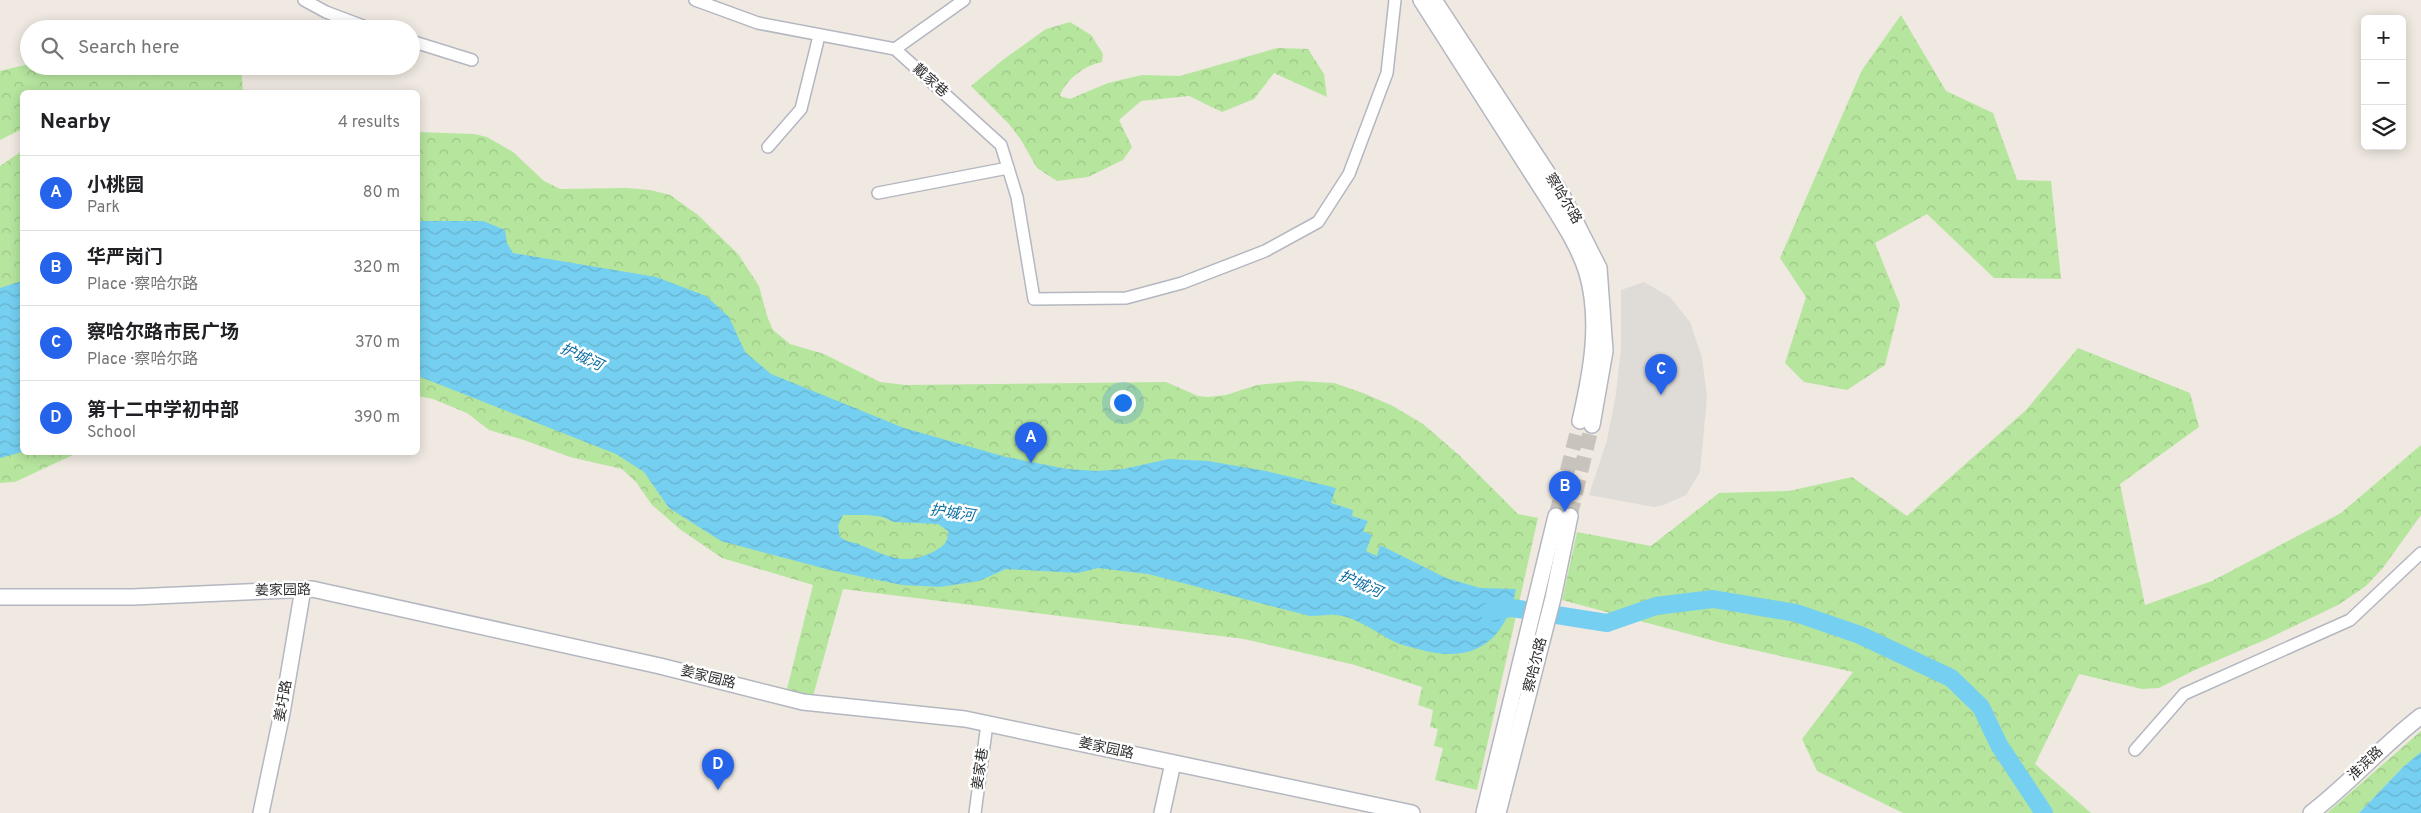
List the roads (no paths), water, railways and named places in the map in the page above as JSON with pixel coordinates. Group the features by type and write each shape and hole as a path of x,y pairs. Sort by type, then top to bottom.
{"street":[{"path":"304,0 326,12 347,20"},
{"path":"695,0 758,23 895,50 964,0"},
{"name":"戴家巷","path":"895,50 1001,145 1016,197 1034,299 1126,298 1182,283 1265,251 1318,222 1349,174 1387,73 1396,0"},
{"name":"察哈尔路","path":"1421,0 1557,213 1587,272 1594,323 1586,423 1605,351 1599,268 1562,195 1434,0"},
{"path":"768,147 801,109 819,36"},
{"path":"420,44 472,60"},
{"path":"878,193 1008,168"},
{"name":"察哈尔路","path":"1484,813 1537,630 1563,516"},
{"path":"2135,750 2184,694 2350,620 2421,552"},
{"name":"姜家园路","path":"0,597 133,597 303,589 321,591 660,666 803,702 987,724 1412,813"},
{"name":"姜圩路","path":"261,813 282,713 303,589"},
{"name":"察哈尔路","path":"1498,813 1537,630"},
{"name":"淮滨路","path":"2311,813 2331,797 2397,735 2421,716"},
{"name":"姜家巷","path":"975,813 987,724"},
{"path":"1162,813 1173,763"}],"water":[{"name":"护城河","path":"420,221 483,221 505,230 507,243 513,253 656,277 706,296 729,317 745,352 771,374 904,428 1006,457 1067,469 1097,471 1123,469 1169,459 1208,461 1266,471 1336,488 1331,503 1353,510 1352,516 1368,521 1363,531 1372,535 1366,551 1377,556 1380,545 1446,578 1480,588 1516,589 1511,608 1504,623 1494,636 1483,645 1470,651 1455,654 1437,653 1402,645 1359,622 1345,617 1334,615 1310,616 1148,574 1098,568 1078,573 1006,569 979,581 940,587 902,585 830,570 721,541 669,508 644,472 616,454 420,377","holes":["843,515 883,517 894,522 938,524 948,531 946,542 933,552 913,559 903,559 886,555 840,537 838,526"]},
{"path":"20,282 20,453 0,458 0,288"},
{"path":"2421,752 2421,813 2359,813 2403,767"}],"waterway":[{"path":"1489,612 1512,608 1607,623 1656,606 1713,599 1796,613 1860,635 1951,678 1981,707 1999,745 2044,813"}],"tunnel":[{"path":"1556,516 1580,421"},
{"path":"1570,516 1592,425"}],"place":[{"name":"察哈尔路市民广场","path":"1661,395"},
{"name":"小桃园","path":"1031,463"},
{"name":"华严岗门","path":"1565,512"},
{"name":"第十二中学初中部","path":"718,790"}]}
